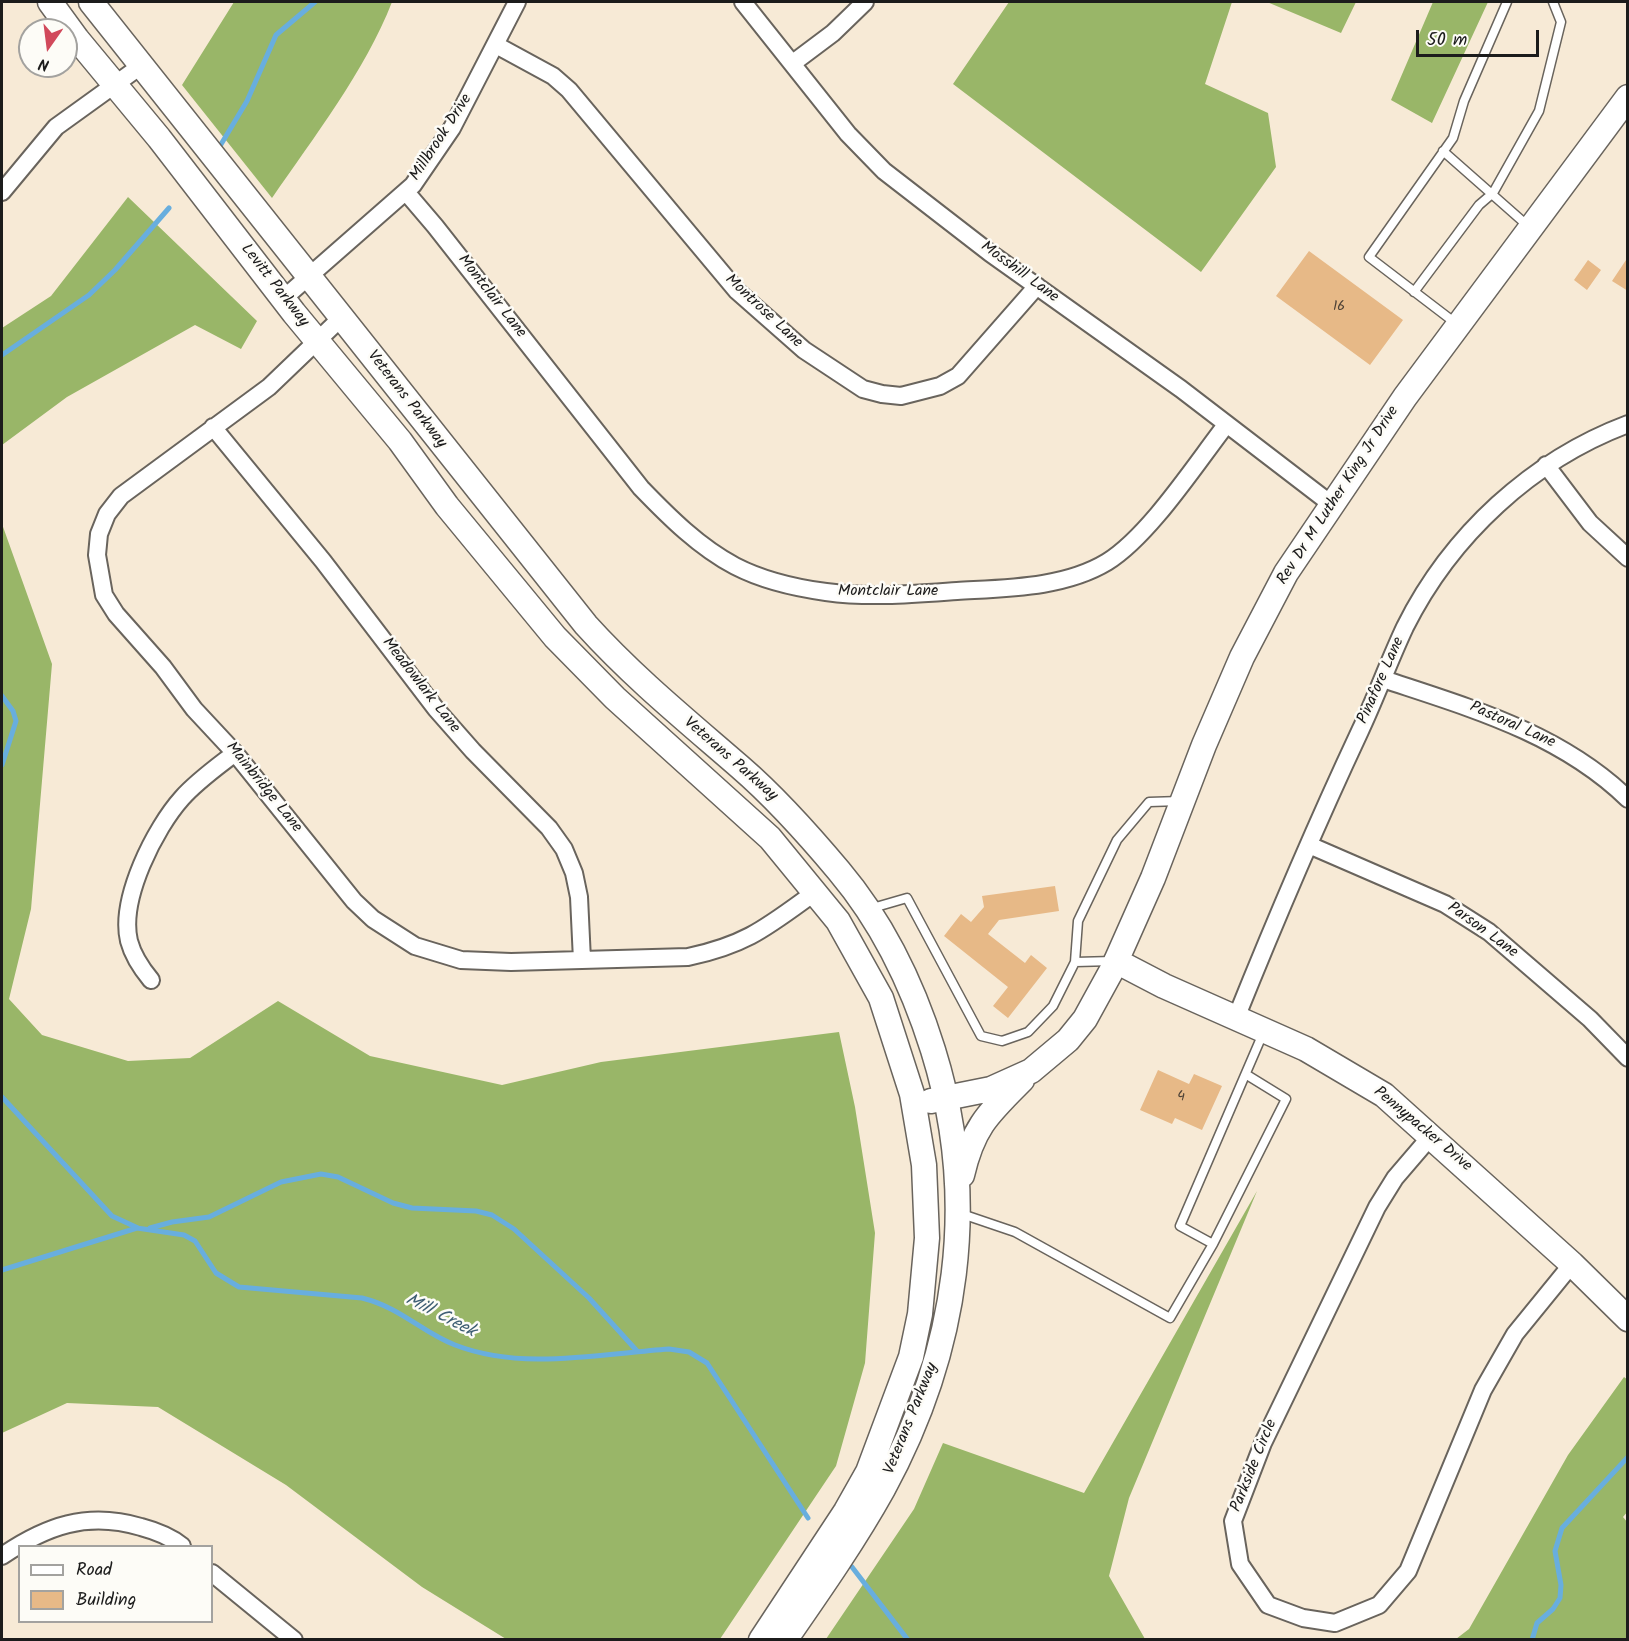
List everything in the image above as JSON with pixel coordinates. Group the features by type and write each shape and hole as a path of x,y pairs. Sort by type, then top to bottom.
{"main road":[{"path":"50,2 116,85"},
{"name":"Veterans Parkway","path":"91,2 586,625 670,708 739,766 783,807 839,870 867,910 910,987 928,1034 946,1096 958,1204 951,1298 935,1365 908,1436 883,1489 785,1640"},
{"name":"Levitt Parkway","path":"116,85 318,342"},
{"name":"Rev Dr M Luther King Jr Drive","path":"915,1107 946,1096 991,1089 1031,1071 1068,1040 1085,1019 1116,961 1167,845 1204,745 1242,657 1286,573 1371,445 1530,227 1625,104"},
{"name":"Veterans Parkway","path":"318,342 400,441 447,506 555,637 615,698 762,830 838,921 881,998 893,1029 915,1107 924,1166 927,1238 920,1314 911,1357 868,1472 846,1511 761,1640"},
{"name":"Pennypacker Drive","path":"1116,961 1265,1030 1359,1079 1384,1095 1572,1264 1628,1319"},
{"path":"958,1204 968,1149 978,1127 1031,1071"}],"street":[{"name":"Millbrook Drive","path":"283,299 406,192 426,168 452,128 517,2"},
{"name":"Mosshill Lane","path":"743,2 848,134 884,171 1036,286 1181,389 1331,504"},
{"path":"793,63 833,33 865,2"},
{"name":"Montrose Lane","path":"496,45 554,76 569,90 737,291 804,350 863,388 882,394 902,396 940,386 958,376 1036,286"},
{"path":"2,192 56,127 142,65"},
{"name":"Montclair Lane","path":"406,192 641,488 677,524 715,553 735,566 778,581 826,592 878,595 981,590 1070,578 1109,561 1152,521 1226,425"},
{"name":"Mainbridge Lane","path":"341,318 269,387 121,496 107,514 99,534 97,555 104,595 116,614 163,667 194,708 235,753 354,901 393,934 415,946 461,960 502,962 688,957 745,941 814,893"},
{"name":"Pinafore Lane","path":"1236,1018 1309,844 1419,602 1449,557 1490,513 1546,465 1574,447 1628,424"},
{"name":"Meadowlark Lane","path":"213,428 322,561 436,709 473,751 549,828 564,849 574,873 579,897 582,960"},
{"path":"1546,465 1590,523 1628,558"},
{"name":"Pastoral Lane","path":"1383,679 1468,706 1537,735 1583,762 1628,799"},
{"path":"151,981 134,956 128,939 127,923 135,885 160,829 182,798 235,753"},
{"name":"Parson Lane","path":"1309,844 1445,903 1489,932 1590,1019 1628,1058"},
{"name":"Parkside Circle","path":"1431,1136 1395,1178 1377,1207 1263,1443 1233,1521 1240,1564 1268,1605 1303,1618 1335,1623 1379,1605 1408,1570 1493,1371 1515,1334 1572,1264"},
{"path":"2,1556 24,1540 60,1525 99,1520 119,1521 157,1532 180,1545"},
{"path":"213,1574 294,1640"}],"lane":[{"path":"1458,325 1369,257 1453,138 1464,101 1508,2"},
{"path":"1414,292 1479,205 1493,193 1539,111 1561,22 1553,2"},
{"path":"1443,151 1530,227"},
{"path":"867,910 907,898 981,1036 1002,1041 1028,1032 1053,1006 1075,962 1078,921 1117,840 1149,802 1183,801"},
{"path":"1075,962 1116,961"},
{"path":"1213,1244 1180,1226 1265,1030"},
{"path":"958,1204 1016,1232 1170,1318 1213,1244 1286,1099 1247,1076"}],"green space":[{"path":"234,2 392,2 381,28 353,78 272,198 182,85"},
{"path":"1009,2 1232,2 1205,84 1268,113 1276,167 1201,272 953,84"},
{"path":"1267,2 1356,2 1341,33"},
{"path":"1433,2 1488,2 1432,123 1391,100"},
{"path":"128,197 257,321 241,349 195,325 67,397 2,445 2,328 51,296"},
{"path":"2,524 52,664 31,909 9,999 42,1035 128,1061 190,1058 278,1001 370,1056 502,1085 601,1062 839,1032 855,1107 875,1233 865,1363 836,1466 720,1639 506,1639 422,1587 286,1485 158,1407 67,1403 2,1433"},
{"path":"1257,1191 1129,1498 1109,1576 1145,1639 826,1639 914,1509 943,1443 1084,1493"},
{"path":"1624,1377 1628,1380 1628,1511 1623,1517 1628,1523 1627,1639 1456,1639 1469,1629 1568,1455"}],"building":[{"path":"1309,251 1403,320 1370,365 1276,296"},
{"path":"1628,257 1628,291 1612,281"},
{"path":"1588,260 1601,270 1587,290 1574,280"},
{"path":"1055,886 1059,911 999,920 988,934 1025,963 1031,955 1047,968 1008,1018 993,1006 1008,987 944,936 961,914 971,922 984,907 982,896"},
{"path":"1158,1070 1189,1084 1194,1074 1222,1086 1202,1130 1175,1118 1172,1124 1140,1110"}],"waterway":[{"path":"220,146 247,101 276,35 315,2"},
{"path":"2,355 89,295 115,270 169,208"},
{"path":"2,696 13,711 16,721 2,765"},
{"path":"2,1097 112,1216 138,1228"},
{"path":"150,1228 172,1222 209,1217 281,1182 321,1174 338,1177 393,1203 412,1208 476,1211 492,1215 514,1229 589,1298 637,1351"},
{"name":"Mill Creek","path":"2,1270 137,1228 184,1235 195,1241 216,1273 239,1287 362,1298 389,1308 443,1340 481,1353 507,1357 561,1359 669,1349 689,1352 707,1363 808,1518"},
{"path":"1532,1640 1537,1623 1553,1609 1560,1598 1561,1585 1555,1551 1562,1528 1628,1457"},
{"name":"Mill Creek","path":"852,1567 908,1640"}]}
